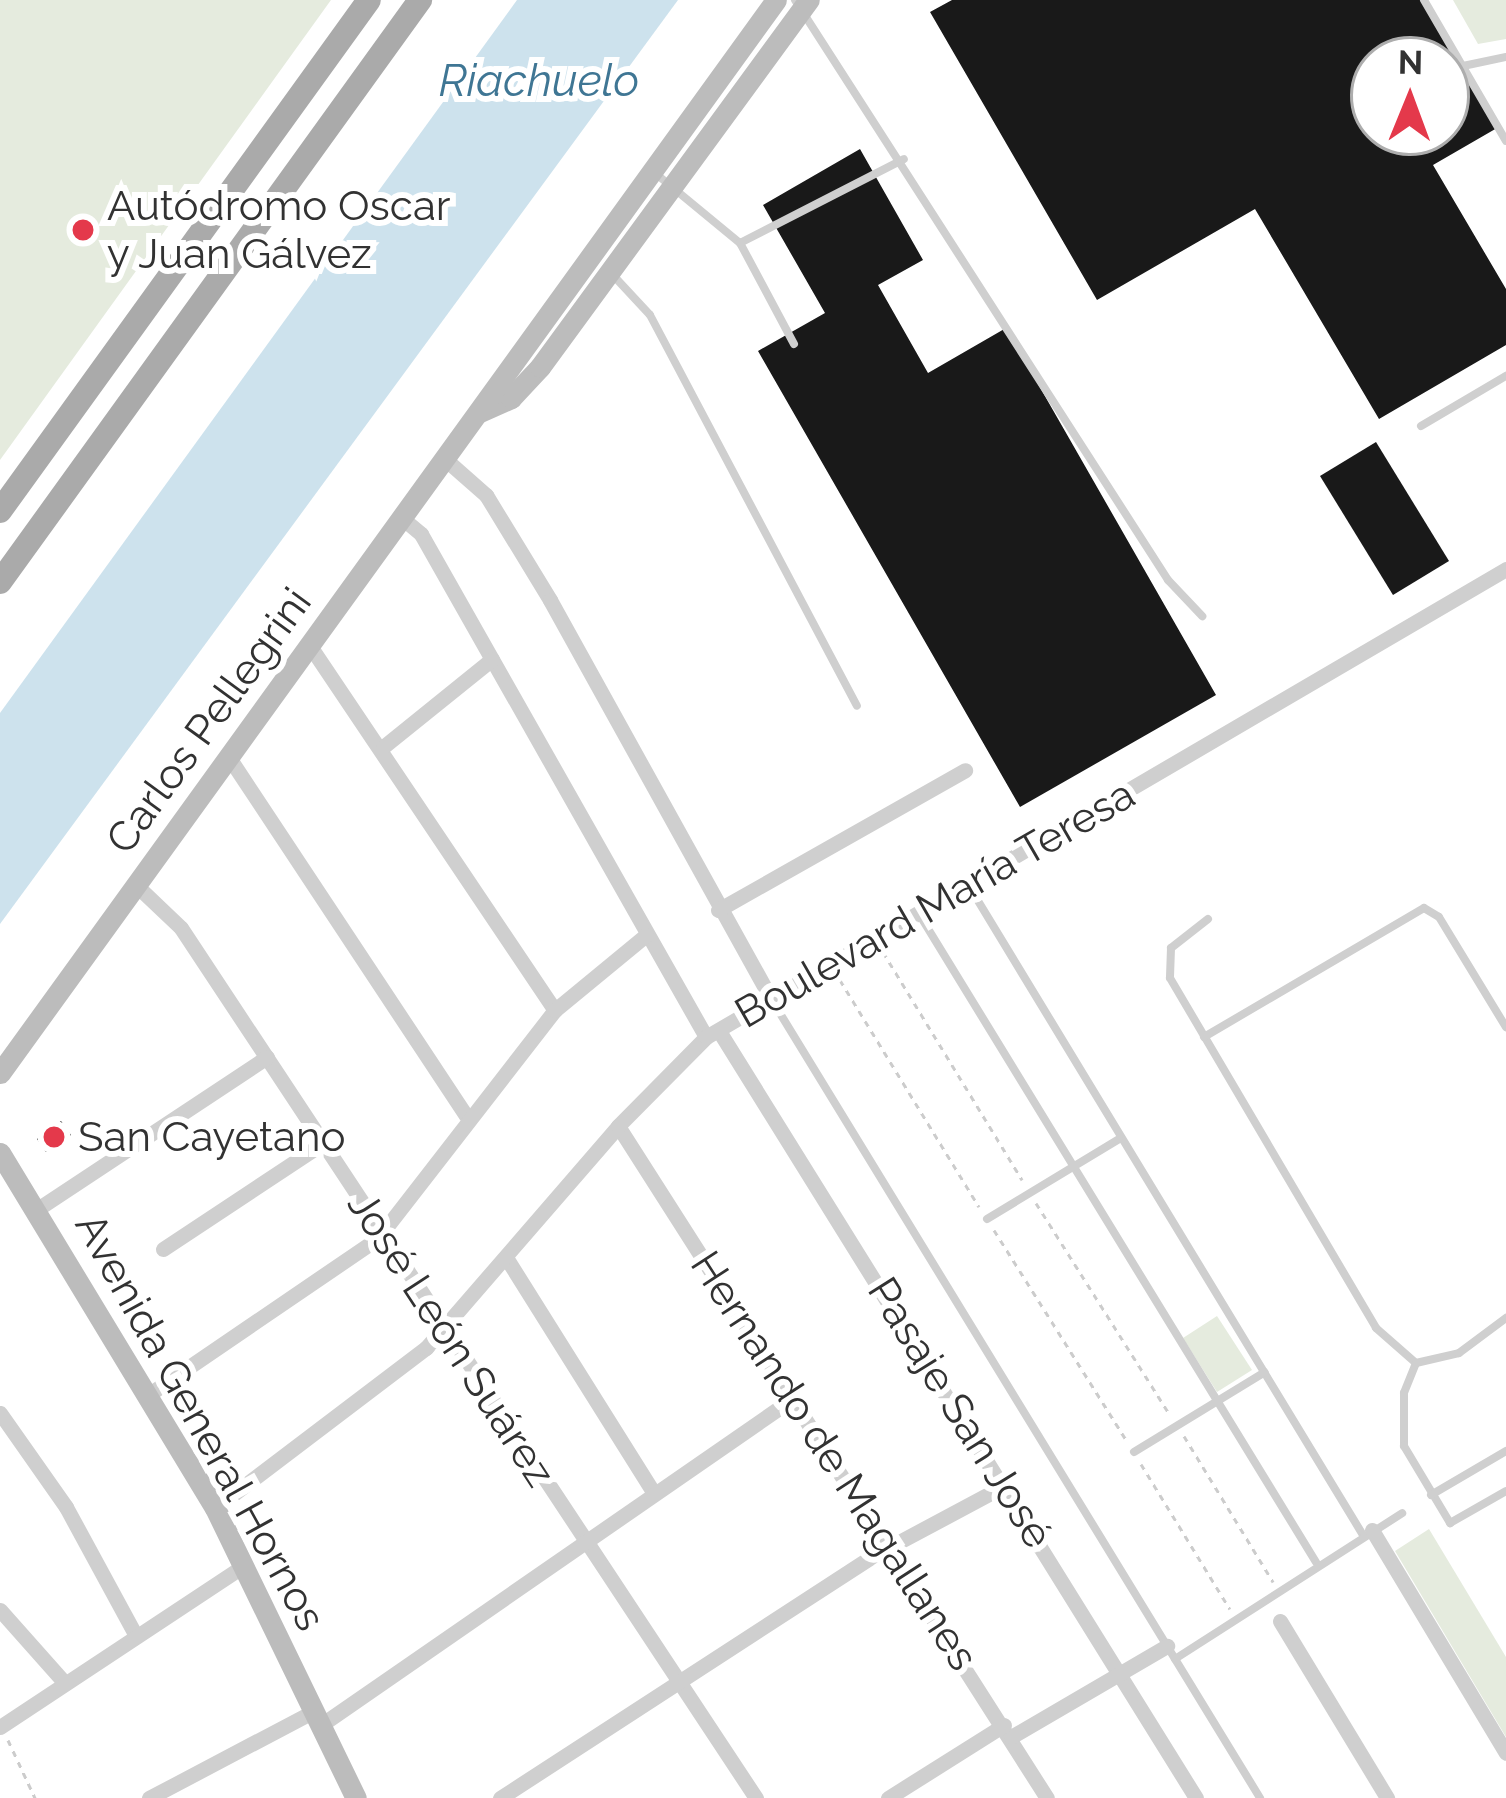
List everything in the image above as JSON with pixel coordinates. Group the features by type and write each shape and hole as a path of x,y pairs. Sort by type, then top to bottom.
{"main road":[{"path":"0,511 369,0"},
{"path":"0,582 420,0"},
{"name":"Carlos Pellegrini","path":"0,1073 776,0"},
{"name":"Carlos Pellegrini","path":"479,412 521,388 674,186 803,2"},
{"name":"Avenida General Hornos","path":"0,1153 215,1508 356,1798"}],"street":[{"path":"445,459 486,495 539,582 769,995"},
{"name":"Pasaje San José","path":"402,518 421,534 646,935 1004,1486 1196,1798"},
{"name":"Boulevard María Teresa","path":"215,1508 426,1348 618,1126 712,1034 827,960 968,885 1506,569"},
{"path":"310,646 383,747 555,1010"},
{"path":"383,747 491,659"},
{"path":"230,759 466,1115"},
{"path":"718,910 965,770"},
{"name":"José León Suárez","path":"138,887 176,921 383,1232 580,1541 757,1798"},
{"path":"148,1395 383,1232 466,1115 555,1010 646,935"},
{"path":"36,1210 267,1057"},
{"name":"Hernando de Magallanes","path":"618,1126 796,1397 1047,1798"},
{"path":"163,1249 323,1143"},
{"path":"507,1259 652,1490"},
{"path":"149,1798 317,1718 796,1397"},
{"path":"0,1413 66,1507 134,1632"},
{"path":"500,1798 887,1548 1004,1486"},
{"path":"1368,1532 1506,1754"},
{"path":"1,1726 134,1632 245,1565"},
{"path":"0,1610 64,1681"},
{"path":"1280,1622 1387,1798"},
{"path":"888,1798 1007,1731 1171,1652"}],"lane":[{"path":"1424,0 1445,36"},
{"path":"803,2 1168,580 1202,616"},
{"path":"1470,64 1506,57"},
{"path":"1470,80 1506,141"},
{"path":"740,244 904,159"},
{"path":"654,172 740,244 794,344"},
{"path":"610,272 650,315 857,706"},
{"path":"1421,426 1506,376"},
{"path":"968,885 1120,1139 1368,1532"},
{"path":"1204,1036 1424,908 1439,917 1506,1027"},
{"path":"917,911 1316,1562"},
{"path":"1208,919 1178,938 1167,959 1204,1036 1376,1328 1416,1363"},
{"path":"769,995 1260,1798"},
{"path":"987,1220 1120,1139"},
{"path":"1416,1363 1459,1354 1506,1318"},
{"path":"1416,1363 1401,1431 1431,1495 1450,1523 1506,1491"},
{"path":"1133,1452 1265,1372"},
{"path":"1431,1495 1506,1450"},
{"path":"1171,1652 1402,1513"}],"path":[{"path":"874,934 1276,1588"},
{"path":"827,960 1234,1616"},
{"path":"1,1726 35,1798"}],"shaded area":[{"name":"Autódromo Oscar y Juan Gálvez","path":"0,0 331,0 0,460"},
{"path":"1453,0 1506,0 1506,39 1478,44"},
{"path":"1217,1316 1252,1370 1217,1392 1183,1338"},
{"path":"1429,1529 1506,1657 1506,1737 1395,1551"}],"water":[{"name":"Riachuelo","path":"517,0 678,0 0,924 0,713"}],"building":[{"path":"952,0 1422,0 1443,36 1350,36 1350,156 1449,156 1433,165 1506,289 1506,345 1379,419 1255,209 1097,300 930,12"},
{"path":"1470,82 1497,128 1470,144"},
{"path":"860,149 923,260 878,285 928,373 1006,328 1216,695 1020,807 758,351 825,313 763,205"},
{"path":"1376,442 1449,561 1393,595 1320,476"},
{"name":"San Cayetano","path":"61,1121 71,1135 46,1152 37,1139"}],"place":[{"name":"Autódromo Oscar y Juan Gálvez","path":"83,230"},
{"name":"San Cayetano","path":"54,1137"}]}
